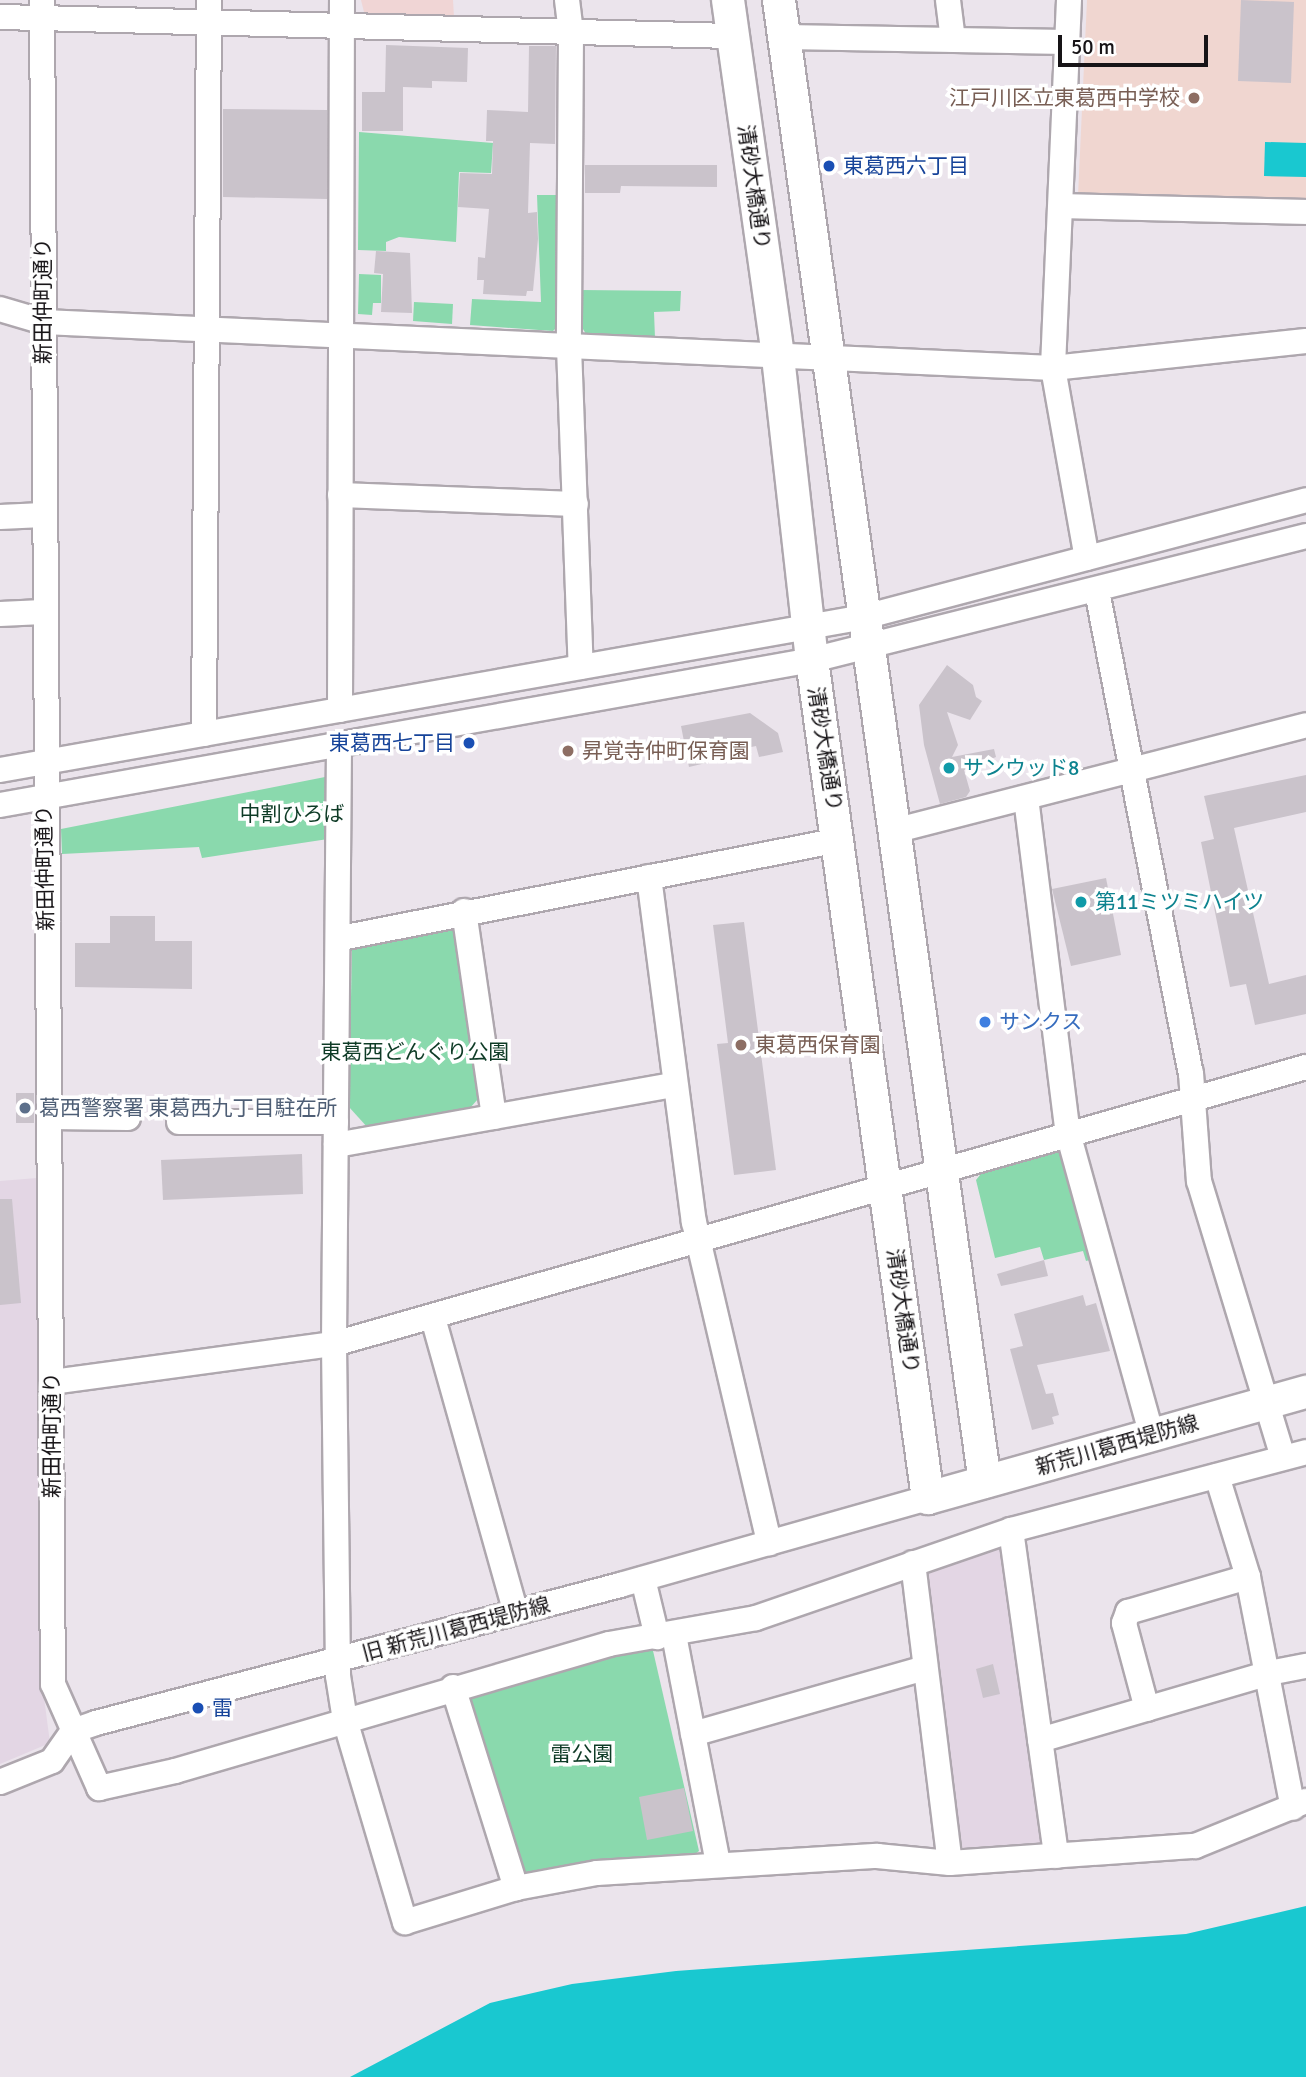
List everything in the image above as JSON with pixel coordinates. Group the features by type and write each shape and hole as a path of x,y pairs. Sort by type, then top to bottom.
{"main road":[{"name":"清砂大橋通り","path":"728,0 778,356 811,660 839,840 928,1498"},
{"path":"779,0 939,1172 985,1482"},
{"name":"新荒川葛西堤防線","path":"928,1498 1306,1392"}],"street":[{"path":"340,710 342,0"},
{"path":"567,0 571,34 569,347 581,667"},
{"path":"948,0 954,40"},
{"path":"1069,0 1053,368 1087,558"},
{"path":"0,17 42,11 209,12 342,28 732,36"},
{"name":"新田仲町通り","path":"42,11 43,762 50,1117 53,1684 99,1788 175,1771 345,1720"},
{"path":"204,734 209,12"},
{"path":"784,37 1068,42"},
{"path":"1060,205 1306,212"},
{"path":"0,309 44,322 1053,368 1306,341"},
{"path":"340,495 576,503"},
{"path":"0,769 863,617 1306,500"},
{"path":"0,517 43,515"},
{"path":"0,805 868,649 1306,536"},
{"path":"345,1720 609,1644 756,1618 1011,1531 1294,1455 1267,1403 1199,1181 1191,1073 1134,769 1097,591"},
{"path":"0,614 43,612"},
{"path":"894,831 1306,725"},
{"path":"339,746 341,937 334,1344 338,1661 345,1720 405,1922 516,1888 597,1873 718,1863 877,1856 950,1863 1195,1846 1299,1805 1248,1577 1217,1476"},
{"path":"1026,798 1068,1133 1152,1436"},
{"path":"341,937 839,840"},
{"path":"649,877 673,1085 697,1240 769,1543"},
{"path":"464,911 494,1117"},
{"path":"52,1381 334,1344 433,1318 1068,1133 1306,1067"},
{"path":"179,1122 336,1133 494,1117 673,1085"},
{"path":"50,1117 128,1118"},
{"path":"433,1318 516,1613"},
{"name":"旧 新荒川葛西堤防線","path":"73,1731 643,1579 928,1498"},
{"path":"1011,1531 1056,1856"},
{"path":"914,1563 950,1863"},
{"path":"1147,1709 1124,1623 1128,1612 1248,1577"},
{"path":"643,1579 665,1636 693,1734 718,1863"},
{"path":"1040,1740 1269,1672 1306,1666"},
{"path":"693,1734 925,1668"},
{"path":"453,1687 516,1888"},
{"path":"0,1782 52,1760 73,1731"}],"shaded area":[{"path":"361,0 453,0 454,17 365,16"},
{"name":"江戸川区立東葛西中学校","path":"1087,0 1306,0 1306,203 1078,196"},
{"path":"37,1178 42,1682 50,1743 0,1764 0,1181"},
{"path":"997,1541 1006,1549 1044,1843 1040,1851 961,1850 924,1576 933,1564"}],"green space":[{"path":"359,132 493,143 491,173 459,172 456,242 399,237 386,242 386,251 358,250"},
{"path":"537,195 559,195 557,327 553,331 470,325 472,299 541,302"},
{"path":"359,274 381,275 381,303 373,303 372,315 358,314"},
{"path":"580,290 681,291 680,311 654,312 655,338 586,334 580,324"},
{"path":"414,302 453,304 452,324 413,321"},
{"name":"中割ひろば","path":"325,777 328,839 202,858 199,847 62,854 61,829"},
{"name":"東葛西どんぐり公園","path":"457,923 486,1090 470,1108 368,1128 349,1107 352,943"},
{"path":"1060,1148 1097,1258 1086,1261 1083,1251 1044,1260 1040,1247 995,1258 976,1180 984,1170"},
{"name":"雷公園","path":"651,1642 699,1851 690,1858 530,1876 522,1871 468,1695"}],"water":[{"path":"1265,142 1306,143 1306,177 1264,176"},
{"path":"1306,1906 1306,2077 350,2077 490,2003 572,1984 676,1971 1186,1934"}],"building":[{"path":"1241,0 1294,2 1291,83 1238,81"},
{"path":"386,45 468,48 467,82 432,81 432,88 403,87 403,131 362,131 362,92 385,92"},
{"path":"529,46 556,46 555,144 530,143 528,213 537,212 538,239 533,291 527,291 526,296 483,294 484,280 477,280 478,257 485,258 489,209 458,207 460,173 492,174 493,141 486,141 487,110 528,112"},
{"path":"223,109 327,110 327,199 223,197"},
{"path":"585,165 717,165 717,187 621,186 620,193 585,193"},
{"path":"376,251 410,253 412,313 381,312 383,274 374,273"},
{"path":"947,665 973,685 976,697 982,701 970,720 947,712 958,745 952,757 994,749 996,757 964,770 970,791 966,797 940,804 924,745 919,705"},
{"path":"750,713 778,733 783,752 759,757 756,746 705,757 706,763 689,767 681,726"},
{"path":"1306,775 1306,812 1234,828 1269,984 1306,975 1306,1014 1255,1025 1246,984 1230,987 1201,842 1214,839 1204,796"},
{"path":"1106,878 1121,955 1071,966 1052,889"},
{"path":"110,916 155,916 155,941 192,941 192,989 75,987 75,943 110,943"},
{"path":"744,922 776,1170 734,1175 717,1044 728,1043 713,925"},
{"name":"葛西警察署 東葛西九丁目駐在所","path":"16,1093 34,1093 34,1123 16,1123"},
{"path":"302,1154 303,1194 163,1200 161,1160"},
{"path":"0,1199 12,1199 21,1303 0,1305"},
{"path":"1044,1260 1048,1276 1001,1286 997,1274"},
{"path":"1083,1295 1086,1306 1096,1303 1110,1351 1037,1365 1046,1394 1053,1393 1059,1415 1052,1417 1054,1424 1032,1430 1010,1349 1023,1346 1014,1314"},
{"path":"993,1664 1000,1694 983,1698 976,1669"},
{"path":"684,1788 693,1831 647,1840 639,1797"}],"place":[{"name":"江戸川区立東葛西中学校","path":"1194,98"},
{"name":"東葛西六丁目","path":"829,166"},
{"name":"東葛西七丁目","path":"469,743"},
{"name":"昇覚寺仲町保育園","path":"568,751"},
{"name":"サンウッド8","path":"949,768"},
{"name":"第11ミツミハイツ","path":"1081,902"},
{"name":"サンクス","path":"985,1022"},
{"name":"東葛西保育園","path":"741,1045"},
{"name":"葛西警察署 東葛西九丁目駐在所","path":"25,1108"},
{"name":"雷","path":"198,1708"}]}
